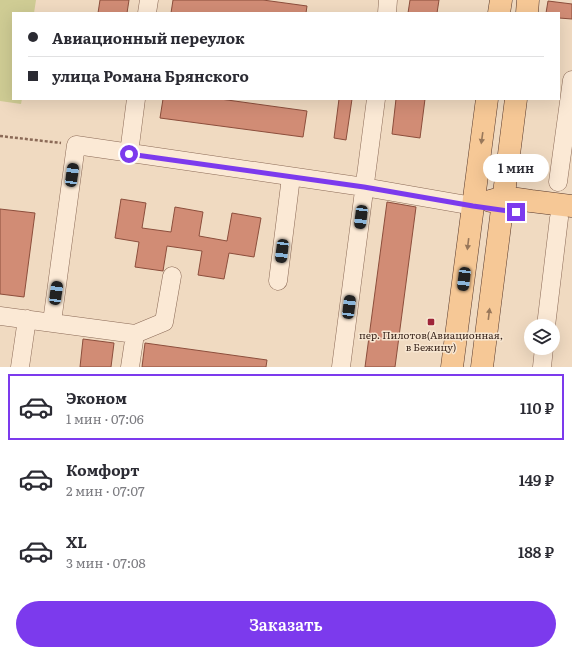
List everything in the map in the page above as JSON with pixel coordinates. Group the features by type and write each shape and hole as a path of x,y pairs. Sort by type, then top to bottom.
{"main road":[{"path":"499,12 501,0"},
{"path":"527,12 528,0"},
{"path":"452,367 488,100"},
{"path":"482,367 516,100"},
{"path":"473,206 503,203 568,215"}],"street":[{"path":"147,12 149,0"},
{"path":"386,12 388,0"},
{"path":"558,182 568,91"},
{"path":"129,154 136,100"},
{"path":"341,367 376,100"},
{"path":"52,322 76,145 129,154 364,187 473,206"},
{"path":"278,281 291,176"},
{"path":"547,319 568,215"},
{"path":"0,316 135,334 164,322 172,276"},
{"path":"20,367 27,319"},
{"path":"130,367 135,334"},
{"path":"542,367 543,355"}],"path":[{"path":"0,136 76,145"}],"shaded area":[{"path":"0,0 36,0 34,12 12,12 12,100 22,100 21,104 0,101"}],"building":[{"path":"100,0 129,0 127,12 98,12"},
{"path":"173,0 263,0 307,6 306,12 171,12"},
{"path":"410,0 439,0 437,12 408,12"},
{"path":"548,1 572,4 572,19 560,18 560,12 546,12"},
{"path":"163,100 227,100 307,111 303,137 160,118"},
{"path":"339,100 352,100 346,140 334,138"},
{"path":"396,100 425,100 420,138 392,134"},
{"path":"121,199 146,203 142,228 171,232 175,207 203,212 199,236 227,241 232,213 261,218 254,257 229,253 224,279 198,275 202,251 167,246 163,271 135,267 139,242 115,238"},
{"path":"387,202 416,207 395,367 365,367"},
{"path":"0,209 35,213 24,297 0,294"},
{"path":"83,339 114,343 111,367 80,367"},
{"path":"145,343 267,360 266,367 142,367"}],"place":[{"name":"пер. Пилотов(Авиационная, в Бежицу)","path":"431,322"}],"route":[{"path":"129,154 364,187 516,212"}]}
